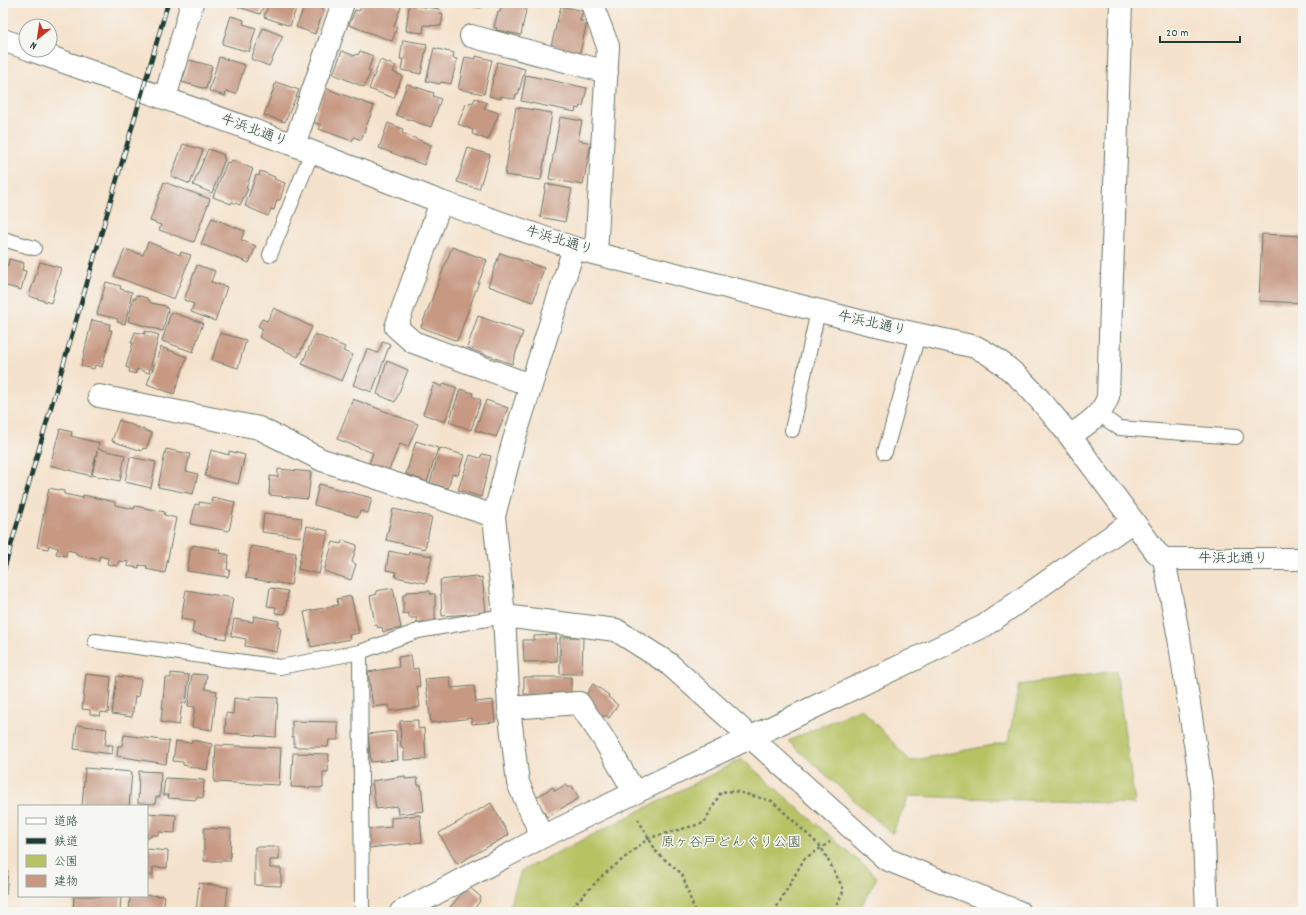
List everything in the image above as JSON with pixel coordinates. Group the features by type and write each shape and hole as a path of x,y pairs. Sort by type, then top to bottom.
{"street":[{"path":"165,98 192,3"},
{"path":"303,149 344,3"},
{"path":"594,3 594,10 608,46 596,253"},
{"path":"1070,436 1099,414 1105,406 1108,382 1121,3"},
{"path":"471,36 607,72"},
{"path":"3,40 18,45"},
{"name":"牛浜北通り","path":"53,58 303,149 442,202 574,248 818,311 976,348 991,354 1017,375 1070,436 1156,552 1164,559 1303,559"},
{"path":"442,202 396,327 413,342 530,385"},
{"path":"542,837 518,783 509,708 504,616 494,516 530,385 574,248"},
{"path":"99,396 259,428 322,460 494,516"},
{"path":"401,912 542,837 984,626 1133,521"},
{"path":"1164,559 1179,638 1202,790 1207,912"},
{"path":"504,616 616,630 668,663 753,737 886,859 1019,912"},
{"path":"509,708 579,703 604,738 635,793"}],"lane":[{"path":"270,255 303,149"},
{"path":"3,239 34,248"},
{"path":"792,430 818,311"},
{"path":"885,452 918,335"},
{"path":"1099,414 1119,428 1236,437"},
{"path":"95,641 280,667 360,652 418,631 504,616"},
{"path":"360,652 362,912"}],"path":[{"path":"569,912 570,909 602,876 650,838 704,823 721,792 734,791 772,801 821,847 844,890 833,912"},
{"path":"774,912 804,859 852,828"},
{"path":"650,838 657,852 682,874 695,912"}],"green space":[{"path":"1116,671 1135,804 909,796 892,834 788,741 861,708 910,761 1008,742 1019,685"},
{"name":"原ヶ谷戸どんぐり公園","path":"742,759 877,877 858,912 508,912 521,871"}],"building":[{"path":"234,3 265,3 260,14 233,5"},
{"path":"269,3 298,3 290,26 264,17"},
{"path":"306,3 324,10 315,34 296,27"},
{"path":"363,3 391,3 401,7 394,26 397,27 392,41 349,25 355,10 359,11"},
{"path":"462,3 482,3 481,8"},
{"path":"502,3 527,5 521,35 496,30 497,28 494,27"},
{"path":"409,5 440,9 439,13 443,14 441,26 424,25 423,33 406,31"},
{"path":"561,6 583,11 580,21 587,22 580,53 551,46"},
{"path":"231,16 244,20 243,24 256,28 249,52 222,44"},
{"path":"263,28 283,36 269,66 251,59"},
{"path":"403,40 427,44 421,74 401,70 403,59 400,59"},
{"path":"434,48 454,53 453,58 457,59 451,84 441,82 440,84 426,81"},
{"path":"342,51 355,56 356,54 358,55 360,51 373,56 368,71 371,71 364,87 333,74"},
{"path":"476,56 492,60 484,94 458,89 465,57 476,59"},
{"path":"219,57 245,65 236,94 226,91 225,96 209,91"},
{"path":"189,60 212,66 206,89 182,82"},
{"path":"380,60 396,66 393,72 402,76 394,98 369,89"},
{"path":"497,62 525,69 518,95 516,94 515,99 501,96 501,99 489,96"},
{"path":"526,75 587,88 583,106 580,106 579,109 576,108 575,112 521,101"},
{"path":"276,82 299,90 285,122 264,115"},
{"path":"407,84 434,93 433,96 441,99 431,127 396,115"},
{"path":"325,88 374,106 361,140 354,137 352,141 319,129 321,125 313,122"},
{"path":"475,98 487,103 484,108 499,113 488,140 472,134 473,130 458,124 466,104 469,105 470,102 473,103"},
{"path":"516,107 552,113 541,180 505,175"},
{"path":"560,117 582,121 578,140 591,143 583,185 549,179"},
{"path":"388,123 403,129 402,133 431,145 424,165 379,148"},
{"path":"183,144 203,150 190,184 171,176"},
{"path":"468,148 490,155 479,189 457,182"},
{"path":"208,149 224,155 223,158 225,159 212,193 193,185"},
{"path":"232,160 253,169 246,188 248,189 240,205 232,202 231,204 213,197 227,162 230,163"},
{"path":"260,171 285,183 280,200 277,200 274,210 271,209 268,216 245,206 256,175 259,176"},
{"path":"164,182 210,199 194,242 159,230 161,225 150,221"},
{"path":"546,184 572,189 565,222 540,217"},
{"path":"212,218 245,231 241,240 256,246 249,263 201,244"},
{"path":"1262,234 1303,236 1303,303 1259,301"},
{"path":"148,242 180,255 181,252 191,255 174,299 114,276 125,249 143,255"},
{"path":"452,247 487,260 457,341 421,327"},
{"path":"500,253 544,268 533,302 488,286"},
{"path":"9,259 24,263 22,270 26,271 21,290 3,285 3,264 8,266"},
{"path":"40,262 61,268 51,303 29,296"},
{"path":"197,265 215,271 211,282 227,287 215,321 191,312 194,304 184,300"},
{"path":"106,282 121,286 120,289 132,292 125,324 117,322 118,319 97,314"},
{"path":"136,295 147,298 151,303 166,306 168,309 163,331 128,321 133,298 136,299"},
{"path":"274,308 312,327 298,357 259,337 263,329 258,326 262,319 267,321"},
{"path":"171,312 203,323 193,352 162,341"},
{"path":"478,316 523,332 512,364 467,348"},
{"path":"92,320 110,324 109,330 112,330 102,367 95,365 94,369 81,366"},
{"path":"145,331 159,335 149,373 137,369 135,374 129,372 130,369 126,367 133,343 131,343 135,332 145,334"},
{"path":"220,333 246,340 238,368 212,360"},
{"path":"315,334 345,347 343,351 353,355 342,381 302,364"},
{"path":"383,341 390,344 372,392 353,385 367,349 378,353"},
{"path":"161,347 187,357 174,394 147,384"},
{"path":"387,361 408,370 395,402 377,394"},
{"path":"434,383 442,387 444,383 457,388 445,422 423,414"},
{"path":"460,389 473,393 472,396 481,400 471,430 449,422"},
{"path":"353,399 418,424 408,447 400,444 388,472 368,466 373,453 337,439"},
{"path":"486,400 508,408 496,437 475,430"},
{"path":"119,420 152,433 146,449 143,448 142,451 112,441"},
{"path":"60,429 72,432 71,436 99,443 98,449 125,455 120,481 92,475 97,451 91,476 50,465"},
{"path":"416,441 438,448 427,482 406,474"},
{"path":"440,448 464,455 458,475 452,474 448,488 430,483"},
{"path":"166,449 190,454 186,471 198,474 193,494 158,487"},
{"path":"211,450 229,455 229,451 245,455 238,484 205,476"},
{"path":"482,454 491,456 481,497 458,490 470,455 480,458"},
{"path":"130,457 156,462 151,488 125,482"},
{"path":"278,469 311,472 308,499 269,495 270,476 278,477"},
{"path":"319,484 372,498 368,513 360,511 358,517 314,505"},
{"path":"49,488 64,491 64,494 83,498 83,495 115,502 115,505 134,509 135,506 165,512 164,515 176,518 165,573 146,569 147,566 139,565 139,568 127,566 128,562 119,561 117,566 107,564 108,558 99,556 99,560 76,555 76,552 67,550 66,556 56,554 58,548 49,545 48,549 37,547"},
{"path":"212,497 235,502 229,531 191,524 195,504 199,505 199,502 211,504"},
{"path":"393,509 432,517 425,549 386,540"},
{"path":"264,513 302,518 300,537 262,532"},
{"path":"307,526 328,531 319,574 298,569"},
{"path":"342,540 357,545 352,562 356,564 351,580 324,571 333,542 341,544"},
{"path":"193,545 221,550 220,553 229,555 227,569 230,570 228,577 187,571 191,547 193,547"},
{"path":"251,546 296,553 291,585 246,578"},
{"path":"389,551 408,555 409,552 432,556 426,583 395,577 396,572 386,570"},
{"path":"477,576 477,578 482,577 486,613 442,616 440,580"},
{"path":"270,588 288,591 285,614 275,613 276,607 267,606"},
{"path":"393,588 401,628 383,632 382,627 378,628 377,625 375,625 370,596 377,594 376,591"},
{"path":"186,590 233,598 226,639 192,633 194,621 181,619"},
{"path":"430,591 430,594 435,594 435,622 417,622 417,618 409,618 409,613 403,614 403,595 406,595 406,592"},
{"path":"351,596 359,633 349,635 350,639 311,647 304,612 338,605 337,599"},
{"path":"254,616 279,621 278,627 281,628 277,652 245,646 246,639 231,636 234,619 253,622"},
{"path":"556,635 557,661 524,662 523,640 534,640 534,636"},
{"path":"560,637 583,637 582,674 560,674"},
{"path":"411,655 413,669 418,668 420,686 417,686 420,707 390,711 389,705 373,707 368,672 399,667 398,657"},
{"path":"171,673 189,675 186,703 182,703 179,725 161,722 165,678 171,678"},
{"path":"86,674 111,677 108,713 101,712 100,716 90,714 90,710 82,709"},
{"path":"192,674 207,675 205,689 217,691 212,730 192,727 195,707 188,706"},
{"path":"117,676 141,679 138,697 135,696 132,717 112,714"},
{"path":"450,677 451,688 474,686 476,702 493,700 495,722 472,724 472,718 431,723 425,679"},
{"path":"524,677 571,677 571,695 524,694"},
{"path":"593,684 609,695 608,697 618,705 609,718 605,715 604,717 582,701"},
{"path":"250,697 278,698 276,737 225,733 226,713 233,714 234,698 250,700"},
{"path":"418,720 418,729 424,728 426,759 404,760 404,748 401,748 400,721"},
{"path":"292,721 338,722 338,740 329,740 328,747 294,747 294,737 292,737"},
{"path":"77,725 107,729 105,745 113,745 112,754 74,749"},
{"path":"396,731 398,760 371,762 368,734"},
{"path":"124,735 169,741 166,764 117,756 118,746 122,746"},
{"path":"192,740 212,744 207,770 183,765 183,762 173,761 176,741 191,743"},
{"path":"216,745 281,748 279,785 214,782"},
{"path":"293,753 329,754 328,772 323,772 323,788 291,787"},
{"path":"85,768 132,772 129,805 82,805"},
{"path":"139,771 161,772 160,797 156,797 155,804 138,803"},
{"path":"405,776 405,779 417,778 418,785 421,785 424,811 398,814 397,806 376,809 372,781"},
{"path":"165,778 204,780 203,798 197,797 196,800 168,798 169,795 163,795"},
{"path":"566,784 568,788 572,786 579,798 547,817 535,798 553,787 555,791"},
{"path":"491,803 509,835 457,864 439,833"},
{"path":"148,813 176,815 175,833 159,832 159,835 151,835 151,837 148,837"},
{"path":"420,815 422,842 369,848 367,829 391,827 391,818"},
{"path":"204,828 231,829 230,861 204,861"},
{"path":"255,847 279,847 279,860 270,860 270,868 281,868 281,886 255,885"},
{"path":"148,849 168,851 167,868 153,867 153,875 148,875"},
{"path":"3,870 8,871 6,895 3,894"},
{"path":"199,883 228,887 226,906 229,912 196,912"},
{"path":"468,886 481,897 479,900 480,901 472,912 446,912"},
{"path":"148,895 165,896 163,912 129,912 130,897 148,897"},
{"path":"74,897 121,897 120,912 73,912"},
{"path":"3,909 10,909 10,912 3,912"}],"railway":[{"path":"3,573 168,3"}]}
